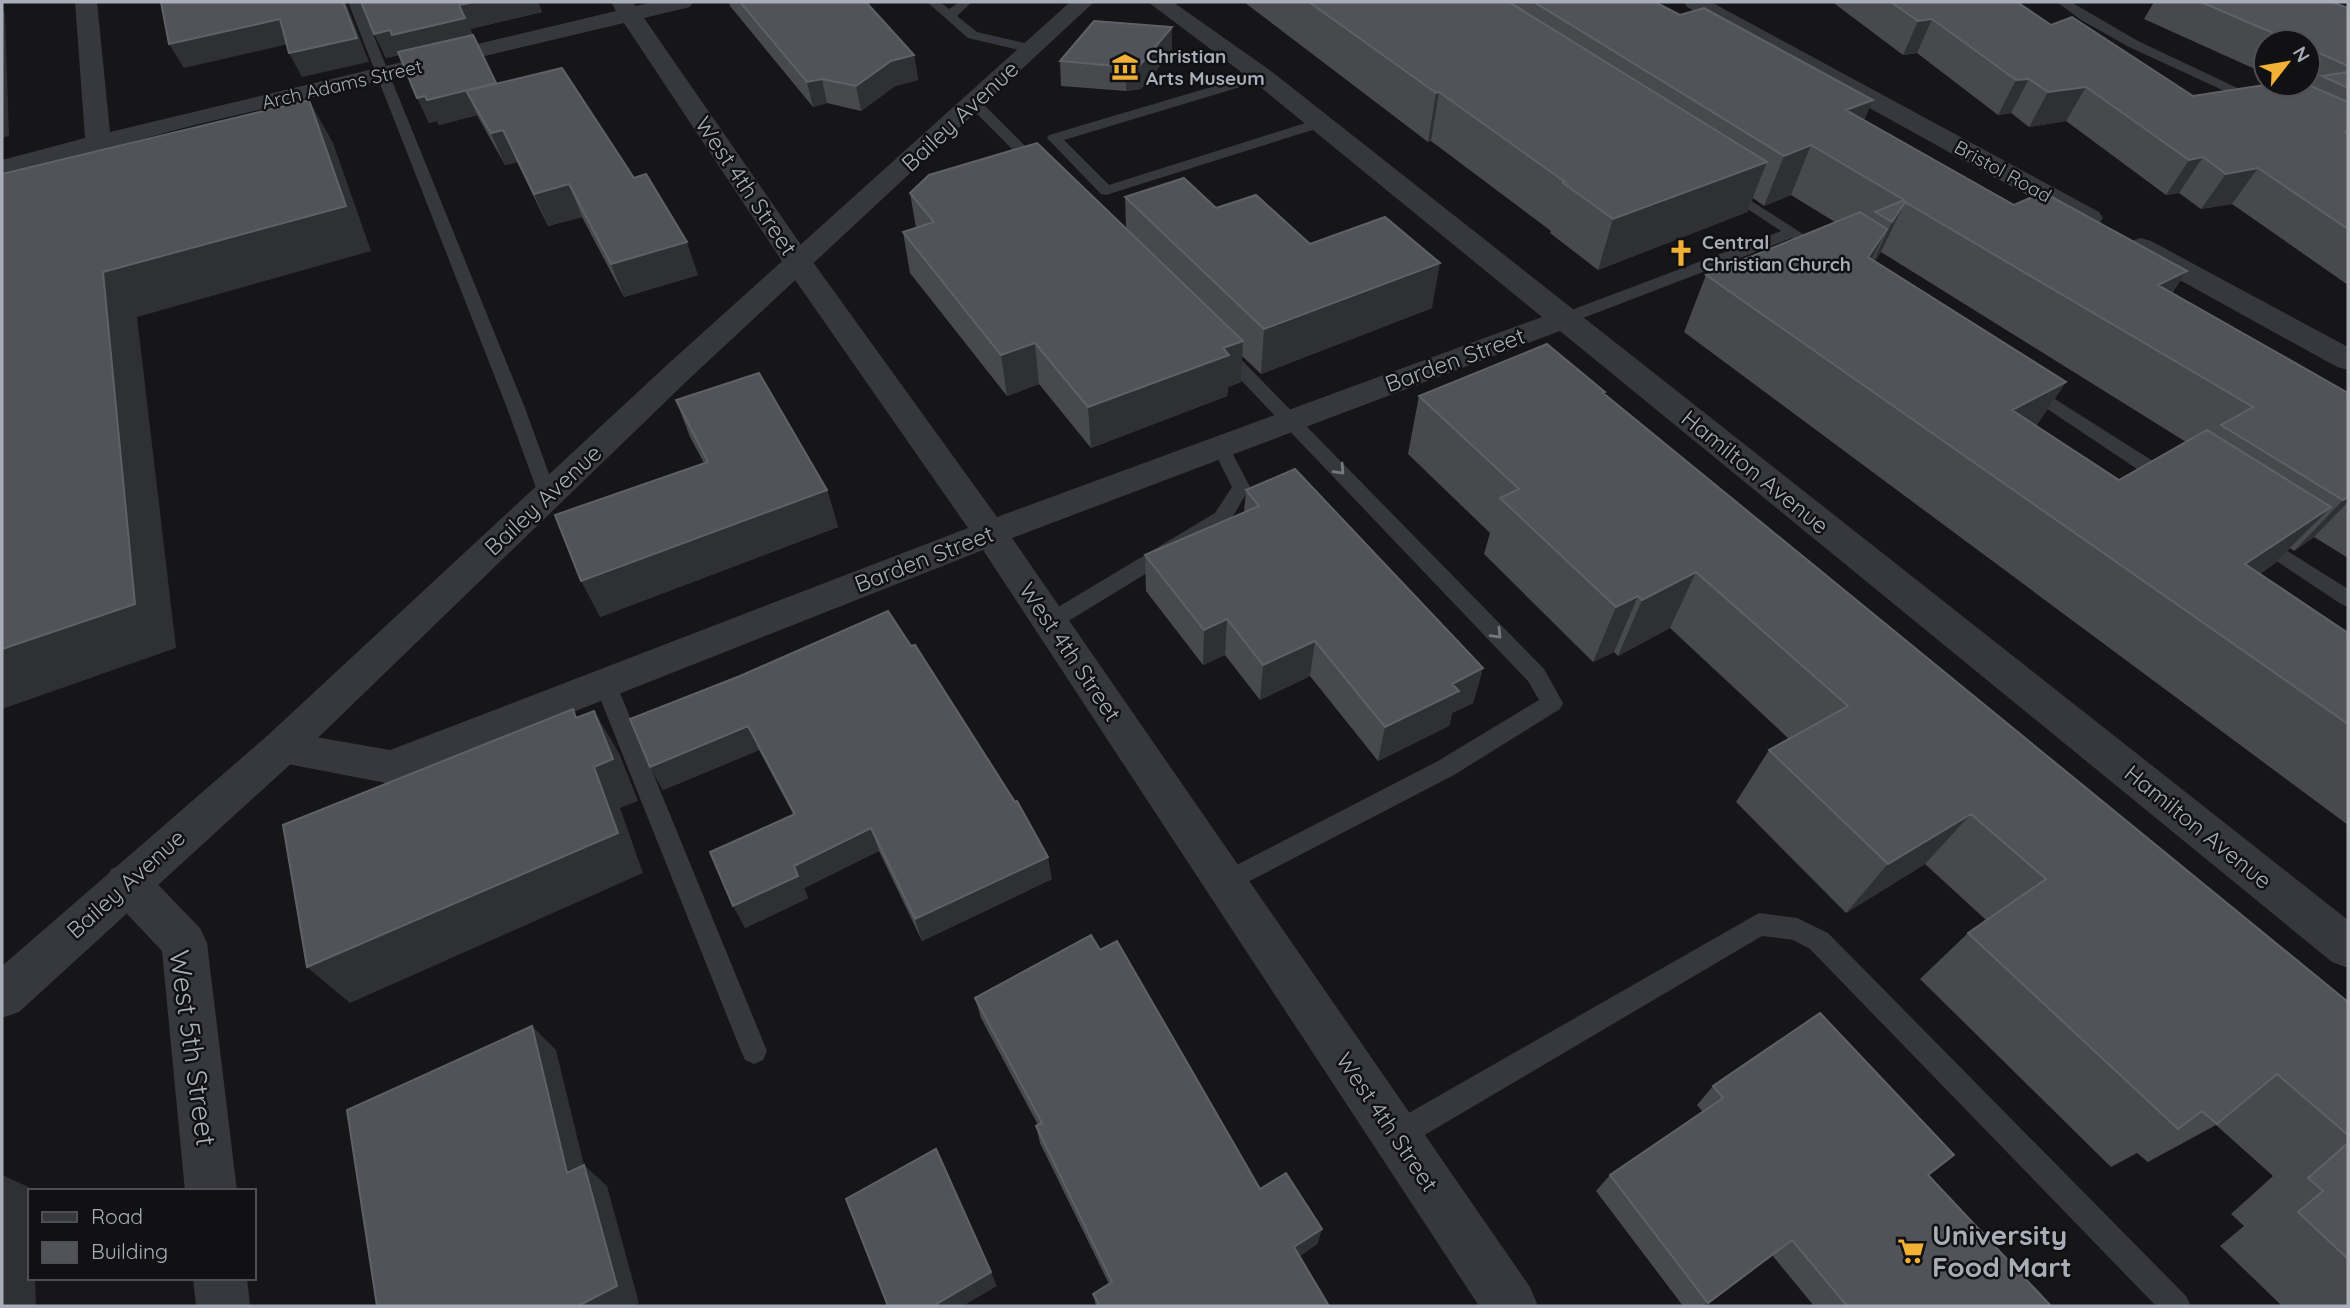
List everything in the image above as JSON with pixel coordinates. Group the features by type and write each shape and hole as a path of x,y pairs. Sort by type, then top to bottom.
{"street":[{"path":"86,2 98,143"},
{"name":"Arch Adams Street","path":"2,168 383,75 626,8 682,2"},
{"name":"Bailey Avenue","path":"2,996 281,748 548,496 1083,2"},
{"name":"Hamilton Avenue","path":"1159,2 1262,76 2348,947"},
{"name":"Bristol Road","path":"1695,2 2348,360"},
{"name":"West 4th Street","path":"626,8 799,264 990,533 1511,1306"},
{"name":"Barden Street","path":"281,748 390,766 990,533 1564,319"},
{"name":"West 5th Street","path":"128,883 184,943 211,1189"},
{"path":"220,1280 223,1306"}],"lane":[{"path":"354,2 516,408 548,496"},
{"path":"933,2 972,35 1032,49"},
{"path":"949,16 966,2"},
{"path":"2063,2 2153,52 2275,109"},
{"path":"1262,76 1054,138 1106,191 1321,123"},
{"path":"974,103 1051,180"},
{"path":"1713,180 1839,263"},
{"path":"1564,319 1793,232"},
{"path":"1216,343 1293,420 1536,676 1552,703 1446,768 1225,883"},
{"path":"2013,377 2186,492"},
{"path":"1050,622 1222,518 1241,486 1221,447"},
{"path":"2244,530 2348,599"},
{"path":"604,683 754,1051"},
{"path":"1396,1136 1759,924 1797,929 1819,941 2176,1306"}],"building":[{"path":"161,2 343,2 357,38 289,53 280,19 169,44"},
{"path":"361,2 474,2 459,5 465,18 392,35 390,30 374,34"},
{"path":"740,2 866,2 914,55 891,61 856,86 822,79 807,82"},
{"path":"1309,2 1509,2 1767,162 1613,219 1439,92 1436,93"},
{"path":"1534,2 1655,2 1680,15 1704,8 1873,100 1846,110 2014,205 2043,192 2187,271 2158,285 2348,393 2348,497 2343,500 2221,425 2253,407 1905,202 1892,222 1875,212 1904,200 1811,145 1784,156"},
{"path":"1891,2 2017,2 2051,25 2072,17 2193,96 2252,87 2252,98 2322,98 2322,91 2348,102 2348,131 2345,132 2348,134 2348,229 2258,168 2226,174 2203,157 2189,160 2086,87 2048,92 2029,79 2016,80 1932,19 1918,21"},
{"path":"2201,2 2332,2 2348,8 2348,66 2322,54 2322,28 2261,28"},
{"path":"1094,21 1172,27 1140,65 1126,67 1060,61"},
{"path":"473,35 496,83 427,100 425,96 417,98 398,52"},
{"path":"562,68 634,178 646,174 687,242 611,264 569,184 534,194 503,130 491,133 466,91"},
{"path":"2348,72 2348,88 2322,76"},
{"path":"309,100 346,206 103,272 135,604 2,649 2,174"},
{"path":"1037,143 1243,341 1223,348 1229,355 1088,407 1035,343 1001,355 903,232 934,222 910,193 929,175"},
{"path":"1184,178 1216,208 1256,195 1310,244 1385,217 1440,263 1264,329 1125,197"},
{"path":"1860,212 1887,229 1868,257 2066,382 2012,410 2119,480 2207,430 2331,507 2245,564 2348,633 2348,724 1706,275"},
{"path":"1547,344 1605,392 1603,393 2348,1002 2348,1135 2277,1074 2217,1124 2202,1111 2178,1129 1968,933 2046,879 1971,814 1888,864 1769,750 1848,706 1696,572 1642,600 1638,596 1616,607 1500,498 1519,489 1419,396"},
{"path":"759,373 827,490 581,581 555,515 708,462 676,400"},
{"path":"1295,469 1483,668 1452,684 1459,691 1385,727 1315,641 1263,665 1227,619 1204,630 1145,555 1259,506 1246,490"},
{"path":"888,611 911,646 915,645 1015,802 1017,801 1048,857 915,919 871,828 794,866 798,876 733,906 710,852 795,814 748,726 650,767 630,719 740,676"},
{"path":"573,709 576,718 594,711 613,759 594,767 618,833 307,967 283,825"},
{"path":"1091,935 1100,950 1117,941 1260,1189 1286,1173 1322,1229 1294,1247 1329,1306 1100,1306 1093,1294 1112,1282 1036,1126 1042,1123 975,998"},
{"path":"1820,1013 1954,1155 1928,1175 2051,1306 1847,1306 1792,1240 1708,1303 1610,1175 1723,1098 1713,1086"},
{"path":"532,1026 567,1173 584,1165 617,1286 578,1306 377,1306 347,1110"},
{"path":"2348,1143 2348,1259 2298,1212 2323,1191 2308,1178"},
{"path":"936,1149 991,1272 933,1306 888,1306 846,1199"}],"place":[{"name":"Christian Arts Museum","path":"1125,67"},
{"name":"Central Christian Church","path":"1681,253"},
{"name":"University Food Mart","path":"1911,1251"}]}
